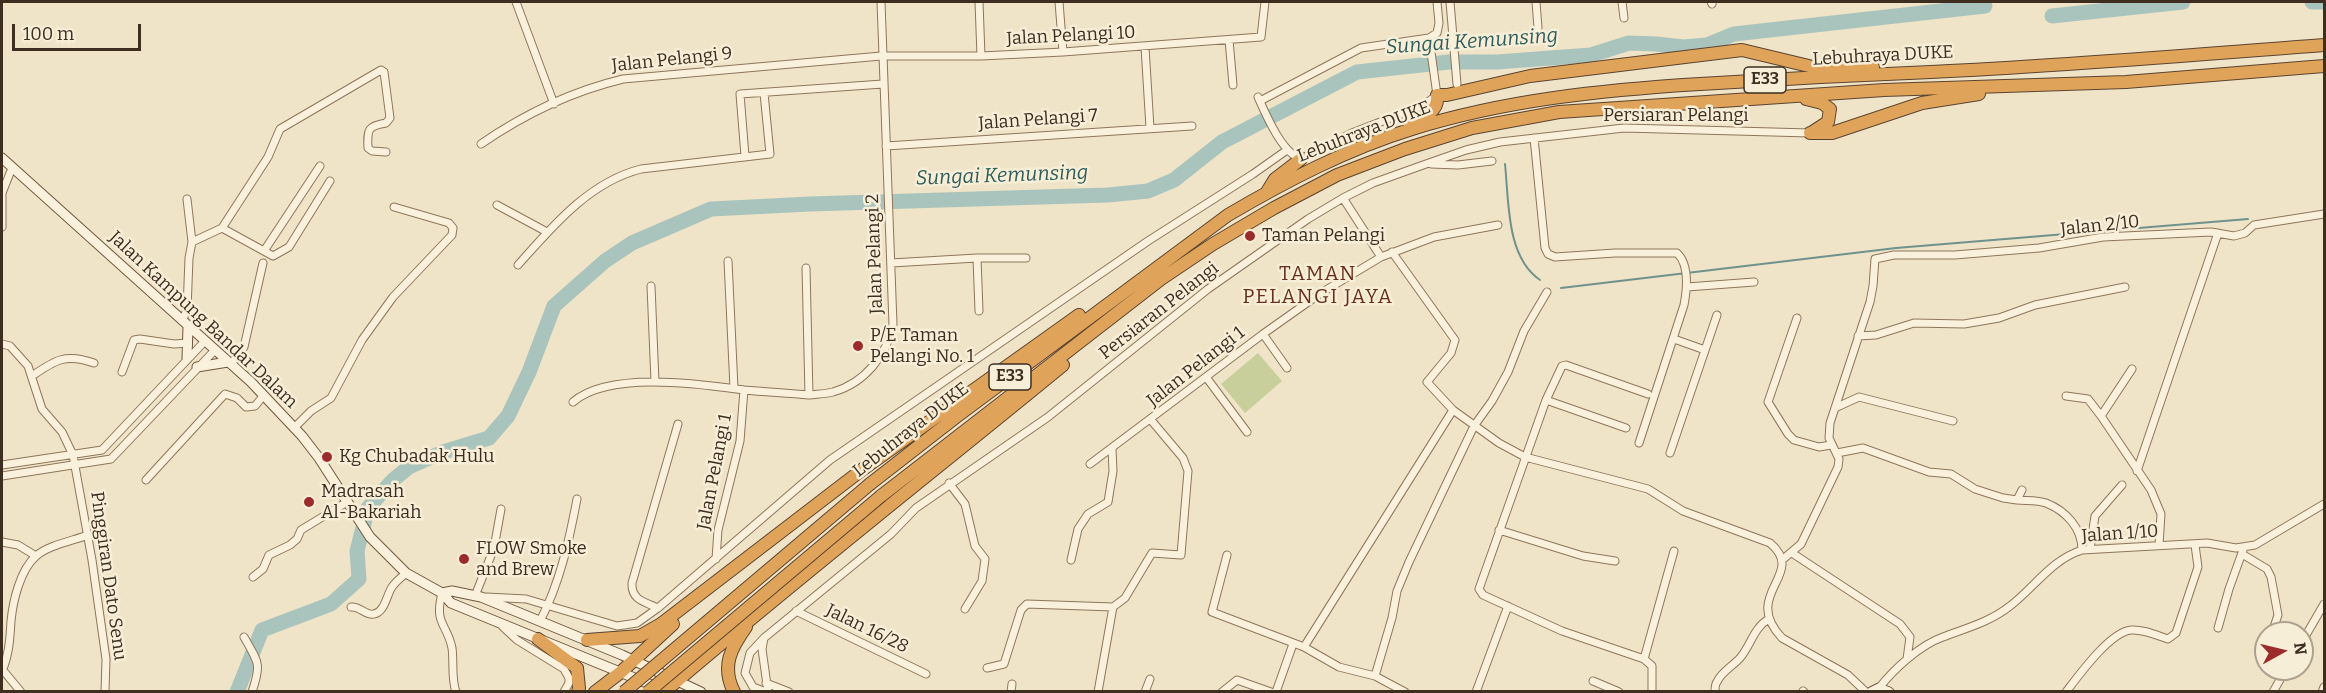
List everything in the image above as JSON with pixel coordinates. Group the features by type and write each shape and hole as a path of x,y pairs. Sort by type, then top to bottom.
{"highway":[{"name":"Lebuhraya DUKE","path":"624,692 870,484 1228,215 1332,159 1408,130 1517,103 1561,96 1653,87 1771,79 2018,68 2325,45"},
{"path":"1332,159 1336,152 1348,145 1429,114 1436,106 1437,95 1448,95 1530,76 1742,50 1813,67 2018,68"},
{"name":"Lebuhraya DUKE","path":"648,692 881,496 1192,257 1274,207 1337,175 1405,149 1472,128 1558,112 1884,90 2126,82 2325,66"},
{"path":"1810,133 1832,133 1922,103 2016,87"},
{"path":"1796,97 1822,103 1830,109 1828,122 1810,133"},
{"path":"1266,193 1275,179 1301,159"},
{"path":"587,640 628,639 649,632 940,413 1114,291 1152,271"},
{"path":"666,691 760,610 1094,341 1132,301"},
{"path":"595,692 621,672 754,555"},
{"path":"734,692 727,671 729,656 737,640 760,610"},
{"path":"538,639 576,668 578,692"}],"street":[{"path":"516,2 554,104"},
{"name":"Jalan Pelangi 2","path":"573,402 580,395 610,386 655,382 809,395 832,392 851,384 881,357 890,339 893,324 882,84 881,2"},
{"path":"979,2 981,56"},
{"path":"1059,2 1063,52"},
{"name":"Jalan Pelangi 10","path":"881,56 981,56 1261,38 1265,2"},
{"path":"1429,39 1437,95 1424,105 1352,133 1301,159 1294,157 1287,150 1260,102 1361,48 1429,39 1437,33 1439,23 1437,2"},
{"path":"1450,2 1457,84"},
{"path":"1536,2 1538,28"},
{"path":"1622,2 1624,18"},
{"path":"1229,40 1233,84"},
{"path":"1145,47 1150,128"},
{"name":"Jalan Pelangi 9","path":"481,144 508,125 594,86 622,79 881,56"},
{"path":"192,242 222,228 268,157 280,129 381,70 384,72 390,118 386,123 372,126 369,129 368,148 372,151 386,152"},
{"path":"745,156 740,94 882,84"},
{"path":"519,265 547,232 589,194 622,174 770,154 764,93"},
{"name":"Jalan Pelangi 7","path":"886,146 1192,126"},
{"name":"Persiaran Pelangi","path":"767,692 753,687 745,673 750,653 764,638 891,534 916,508 1022,436 1208,289 1308,219 1343,198 1373,183 1426,164 1466,150 1500,142 1624,128 1810,133"},
{"path":"1534,138 1545,248 1548,254 1555,257 1615,253 1677,253 1683,262 1687,285 1674,339 1639,443"},
{"path":"501,509 494,548 478,596 526,599 617,626 637,623 716,560 830,460 1148,241 1287,150"},
{"name":"Jalan Kampung Bandar Dalam","path":"2,158 264,395 295,427 319,458 370,537 406,573 442,593 451,603 666,691"},
{"path":"1426,164 1458,165 1492,161"},
{"path":"264,251 320,166"},
{"path":"2,227 2,193 12,168"},
{"path":"222,228 273,255 289,247 330,181"},
{"path":"1343,198 1381,257"},
{"path":"187,199 192,242 185,324 188,343 187,358"},
{"path":"497,205 547,232"},
{"path":"295,427 311,411 331,398 349,361 393,297 452,235 453,228 449,223 394,207"},
{"name":"Jalan 2/10","path":"1858,336 1873,286 1875,259 1894,255 1955,255 2039,248 2103,237 2211,232 2234,236 2245,233 2254,225 2325,214"},
{"name":"Jalan Pelangi 1","path":"1090,464 1263,334 1321,293 1381,257 1434,237 1498,225"},
{"path":"2137,471 2218,233"},
{"path":"1392,252 1455,340 1453,350 1427,382 1453,410 1499,443 1525,457 1648,489 1683,511 1770,543 1778,550 1782,560 1781,574 1770,594 1766,609 1768,620 1782,638 1848,675 1866,692"},
{"path":"976,258 979,311"},
{"path":"891,263 976,258 1026,258"},
{"path":"728,261 734,388"},
{"path":"197,367 230,363 244,347 263,263"},
{"path":"806,268 809,395"},
{"path":"1687,285 1754,282"},
{"path":"651,286 655,382"},
{"path":"1782,560 1792,554 1801,544 1834,479 1838,467 1837,453 1829,438 1835,408 1858,336 1876,335 1914,323 1964,324 1999,318 2035,305 2125,286"},
{"path":"1376,676 1397,591 1450,472 1474,426 1508,372 1524,331 1547,292"},
{"path":"1670,453 1717,315"},
{"path":"1797,318 1768,402 1794,440 1819,447 1831,445"},
{"path":"1263,334 1287,368"},
{"path":"1674,339 1705,350"},
{"path":"122,372 134,340 188,343"},
{"path":"2,465 102,450 205,341"},
{"name":"Pinggiran Dato Senu","path":"2,344 10,346 28,366 42,409 67,439 76,465 106,659 105,692"},
{"path":"2,476 111,459 215,350"},
{"path":"32,376 53,362 64,358 80,358 94,363"},
{"path":"1648,394 1564,365 1546,400 1479,588 1483,595 1562,632 1644,659 1652,666 1652,692"},
{"path":"2101,416 2132,369"},
{"path":"1206,377 1247,432"},
{"name":"Jalan Pelangi 1","path":"716,560 718,530 740,441 744,390"},
{"path":"146,480 225,394 237,398 246,407 255,406 264,395"},
{"path":"2066,396 2088,399 2151,490 2160,511 2159,545"},
{"path":"1835,408 1858,397 1953,421"},
{"path":"1546,400 1626,428"},
{"path":"1304,647 1453,410"},
{"path":"987,668 1004,664 1021,610 1027,604 1035,602 1113,607 1125,598 1152,553 1179,556 1183,553 1188,471 1183,458 1151,420"},
{"path":"658,608 635,598 632,583 678,424"},
{"path":"1837,453 1863,448 1918,469 1951,474 1975,489 2003,498 2044,503 2062,512 2078,531 2086,550"},
{"path":"1071,560 1078,529 1083,521 1088,514 1108,502 1113,471 1112,449"},
{"path":"950,483 965,504 975,546 985,559 982,580 965,609"},
{"path":"2086,550 2095,516 2122,485"},
{"path":"2017,500 2022,490"},
{"path":"540,621 548,605 569,542 577,500"},
{"path":"253,577 263,569 269,555 290,545 297,539 301,530 347,502"},
{"name":"Jalan 1/10","path":"1875,690 1907,658 1940,638 1972,628 2010,607 2051,566 2086,550 2207,543 2243,550 2325,504"},
{"path":"1499,530 1583,556 1615,561"},
{"path":"21,692 2,670 8,657 13,608 24,574 36,556 57,545 88,535"},
{"path":"2,542 18,545 36,556"},
{"path":"2066,692 2110,641 2121,633 2139,630 2168,639 2176,633 2198,567 2195,545"},
{"path":"2218,628 2243,550 2267,569 2271,577 2278,615 2276,621"},
{"path":"1644,659 1674,551"},
{"path":"1792,554 1900,624 1910,637 1907,658"},
{"path":"1227,555 1212,612 1304,647 1339,667 1376,676 1406,692"},
{"path":"351,607 356,606 368,614 376,613 382,607 393,586 406,573"},
{"name":"Jalan Kampung Bandar Dalam","path":"442,593 452,591 478,596 679,679 701,692"},
{"path":"442,593 438,607 439,620 451,645 456,692"},
{"path":"2314,622 2325,604"},
{"path":"1476,692 1508,606"},
{"path":"1098,692 1113,607"},
{"name":"Jalan 16/28","path":"796,611 926,674"},
{"path":"1715,692 1717,682 1722,675 1739,660 1751,644 1761,624 1768,620"},
{"path":"500,623 517,640 564,669 569,683 564,692"},
{"path":"245,638 259,671 252,692"},
{"path":"764,638 762,649 767,692"},
{"path":"1276,692 1293,644"},
{"path":"1145,692 1150,679"},
{"path":"1222,692 1237,680 1271,692"},
{"path":"1593,681 1619,692"},
{"path":"766,683 789,692"},
{"path":"2322,692 2325,687"},
{"path":"1875,690 1889,692"}],"green space":[{"path":"1258,353 1282,381 1245,413 1221,384"}],"waterway":[{"name":"Sungai Kemunsing","path":"2052,16 2183,2"},
{"name":"Sungai Kemunsing","path":"2312,2 2324,2"},
{"name":"Sungai Kemunsing","path":"237,692 262,630 331,604 359,579 357,551 368,508 393,480 409,467 443,452 489,438 508,416 529,372 554,306 605,261 632,243 711,209 1108,195 1148,191 1174,180 1222,142 1357,72 1449,62 1497,62 1591,55 1629,43 1684,47 1707,45 1734,34 1985,6"},
{"path":"1505,164 1511,227 1515,243 1529,270 1540,280"},
{"path":"1561,288 1896,248 2248,219"}],"place":[{"name":"Taman Pelangi","path":"1250,236"},
{"name":"P/E Taman Pelangi No. 1","path":"858,346"},
{"name":"Kg Chubadak Hulu","path":"327,457"},
{"name":"Madrasah Al-Bakariah","path":"309,502"},
{"name":"FLOW Smoke and Brew","path":"464,559"}],"district":[{"name":"TAMAN PELANGI JAYA","path":"1318,286"}]}
